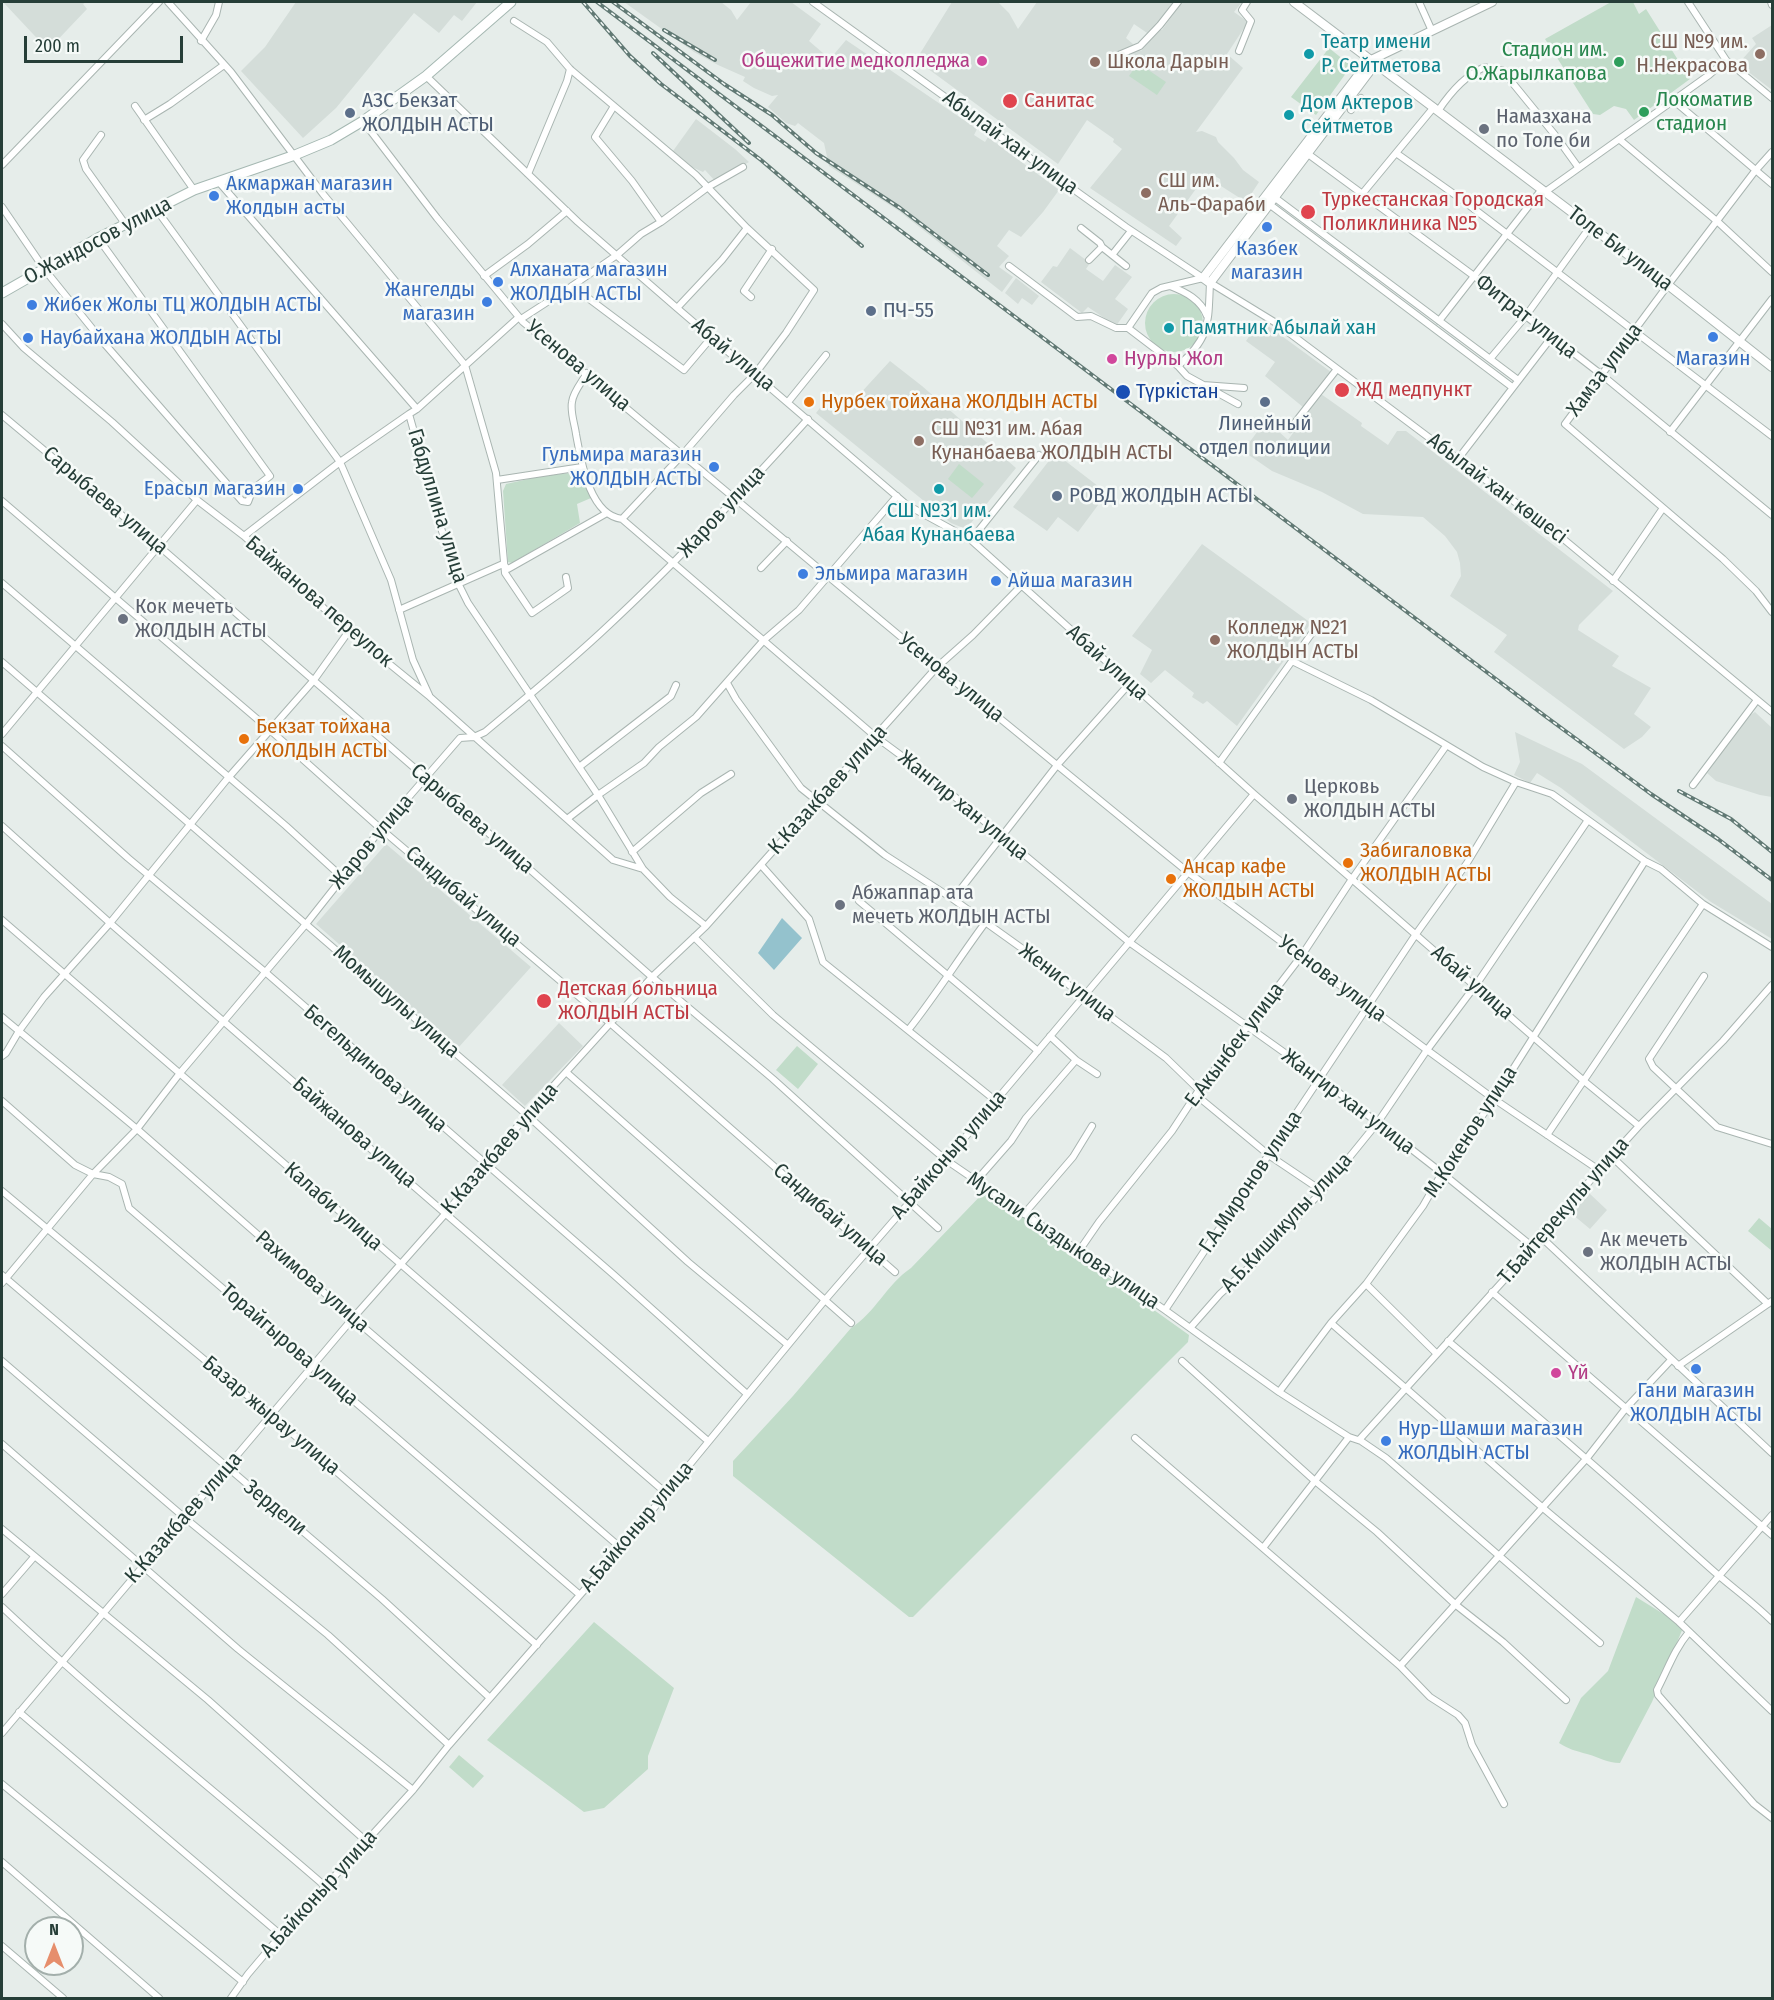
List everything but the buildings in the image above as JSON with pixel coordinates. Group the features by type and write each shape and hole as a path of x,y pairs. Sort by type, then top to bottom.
{"main road":[{"name":"О.Жандосов улица","path":"2,293 99,238 194,190 331,140 363,121 426,76 511,2"}],"street":[{"path":"2,165 159,2"},
{"path":"168,2 224,65 323,194 465,365 498,480 505,573 532,613 568,588 566,577"},
{"path":"201,41 216,15 219,2"},
{"name":"Абылай хан улица","path":"813,2 1131,231 1206,280"},
{"path":"1114,57 1140,46 1160,26 1178,2"},
{"path":"1239,51 1251,21 1242,10 1247,2"},
{"name":"Толе Би улица","path":"1294,2 1544,190 1773,367"},
{"path":"1419,2 1432,31"},
{"path":"1178,366 1199,344 1207,331 1206,280 1362,70 1371,60 1492,2"},
{"path":"1688,2 1726,60 1773,98"},
{"path":"823,9 828,3"},
{"path":"514,21 547,42 570,69 696,175 747,228 814,290 786,333 755,374 622,519"},
{"path":"1439,321 1544,190 1620,140 1726,60"},
{"path":"144,120 224,65"},
{"path":"1362,194 1396,153 1458,86 1477,70 1485,67 1502,70 1556,135 1578,167"},
{"path":"528,174 570,69"},
{"name":"Абай улица","path":"426,76 567,212 711,338 908,505 971,540 1254,794 1584,1081 1639,1126"},
{"path":"1351,110 1361,98"},
{"path":"1673,100 1773,184"},
{"name":"О.Жандосов улица","path":"135,106 194,190"},
{"path":"614,106 595,137 632,181 661,222"},
{"name":"Усенова улица","path":"363,121 484,276 520,318 735,500 1189,873 1494,1099 1599,1170"},
{"path":"101,135 83,160 86,169 126,225"},
{"path":"1620,140 1718,222 1773,272"},
{"path":"1128,328 1152,293 1169,286 1206,280 1272,200 1304,151"},
{"name":"Фитрат улица","path":"1304,151 1602,375 1670,432 1738,484 1773,515"},
{"name":"Хамза улица","path":"1773,152 1755,171 1565,424 1728,564 1756,591 1773,612"},
{"path":"1396,153 1461,199 1773,436"},
{"path":"417,409 520,318 617,255 641,234 708,187 743,167"},
{"name":"Габдуллина улица","path":"218,181 417,409 409,414 458,584 468,603 598,795 643,869 670,897 706,926"},
{"path":"1272,200 1518,380"},
{"path":"1272,200 1512,387"},
{"path":"2,207 45,270 163,412 242,501 248,502 253,489 270,476 99,238"},
{"path":"156,209 339,462 391,580 413,660 430,697"},
{"path":"484,276 567,212"},
{"path":"1490,359 1525,317 1590,227"},
{"path":"677,308 722,260 747,228"},
{"path":"1080,228 1126,266"},
{"path":"1112,255 1131,231"},
{"path":"1089,260 1102,247"},
{"path":"751,297 744,291 772,249"},
{"path":"1009,266 1077,317 1091,316 1116,328 1128,328 1178,366 1187,376 1238,404"},
{"name":"Абылай хан көшесі","path":"1206,280 1276,323 1555,532 1773,712"},
{"path":"572,286 684,370 711,338"},
{"path":"1169,286 1182,290 1200,303 1208,323"},
{"path":"1670,432 1773,299"},
{"name":"Байжанова переулок","path":"2,324 24,348 112,422 197,500 244,536 613,860 643,869"},
{"path":"1458,459 1551,338"},
{"path":"788,402 826,355"},
{"path":"1290,429 1337,369"},
{"path":"503,564 508,569 607,513 589,488 582,467 572,402 587,373"},
{"path":"1203,385 1244,388"},
{"path":"244,536 339,462 409,414"},
{"name":"Сарыбаева улица","path":"2,415 314,680 652,977 772,1079 938,1228"},
{"name":"Жаров улица","path":"3,1279 93,1174 137,1129 180,1073 306,924 381,829 460,738 474,737 485,732 611,624 735,500 808,419"},
{"path":"971,540 1039,455"},
{"path":"498,480 582,467"},
{"path":"567,819 644,763 658,747 696,717 765,640 799,610 830,576 897,496"},
{"path":"2,734 197,500"},
{"name":"Сандибай улица","path":"2,501 270,730 381,829 610,1023 895,1272"},
{"path":"1613,581 1663,508"},
{"name":"Жангир хан улица","path":"607,513 622,519 876,737 937,782 1130,942 1247,1028 1320,1078 1533,1247"},
{"path":"761,568 786,541"},
{"path":"399,610 503,564"},
{"path":"2,583 286,826 343,878"},
{"name":"К.Казакбаев улица","path":"2,1733 142,1565 446,1213 527,1115 652,977 706,926 937,667 973,635 1021,586"},
{"path":"2,1056 44,997 66,975 228,778 314,680 350,631"},
{"path":"1219,763 1312,633"},
{"path":"1292,661 1371,700 1446,746 1516,782 1552,794 1645,861 1660,869 1703,904 1773,947"},
{"name":"Момышулы улица","path":"2,662 527,1115 688,1262 788,1345"},
{"name":"Женис улица","path":"727,683 736,699 801,788 885,855 953,899 1034,957 1166,1058 1198,1093 1270,1155 1322,1191"},
{"path":"953,899 1058,764 1130,683"},
{"path":"579,767 671,696 676,685"},
{"path":"1693,785 1757,700"},
{"name":"Бегельдинова улица","path":"2,746 128,858 264,971 614,1275 747,1394"},
{"name":"Е.Акынбек улица","path":"1079,1251 1099,1222 1172,1131 1302,956 1352,879 1446,746"},
{"path":"632,852 701,793 731,774"},
{"name":"Г.А.Миронов улица","path":"1165,1310 1416,934 1467,863 1516,782"},
{"name":"А.Байконыр улица","path":"231,1998 281,1935 413,1790 449,1745 621,1548 825,1300 1254,794"},
{"name":"А.Б.Кишикулы улица","path":"1190,1328 1220,1294 1255,1262 1322,1191 1378,1122 1427,1050 1475,986 1588,820"},
{"name":"Байжанова улица","path":"2,825 110,923 708,1441"},
{"name":"М.Кокенов улица","path":"1279,1392 1331,1323 1366,1284 1423,1206 1442,1173 1494,1099 1645,861"},
{"path":"761,865 808,919 824,962 996,1101"},
{"path":"859,901 1038,1051"},
{"path":"1547,1135 1703,904"},
{"name":"Калаби улица","path":"2,920 666,1493"},
{"path":"909,1029 985,923"},
{"name":"Мусали Сыздыкова улица","path":"694,937 773,1015 946,1160 1165,1310 1279,1392 1386,1458 1600,1642"},
{"path":"1704,976 1649,1059 1653,1067 1717,1127 1773,1144"},
{"name":"Т.Байтерекулы улица","path":"1359,1440 1542,1238 1611,1156 1723,1041 1773,985"},
{"name":"Рахимова улица","path":"2,1017 137,1129 621,1548"},
{"path":"1050,1036 1076,1060 1097,1074"},
{"name":"А.Байконыр улица","path":"976,1181 1076,1060"},
{"path":"566,1072 851,1323"},
{"name":"Торайгырова улица","path":"2,1101 75,1165 122,1184 129,1208 580,1595"},
{"path":"1024,1214 1073,1157 1092,1126"},
{"path":"1611,1156 1770,1302 1678,1366"},
{"name":"Базар жырау улица","path":"2,1191 272,1416 537,1645"},
{"path":"1542,1238 1773,1453"},
{"name":"Зердели","path":"3,1279 297,1525 490,1698"},
{"path":"1366,1284 1437,1354"},
{"path":"1492,1292 1773,1535"},
{"path":"1331,1323 1543,1508 1679,1622 1773,1711"},
{"path":"1448,1341 1587,1458 1773,1621"},
{"path":"2,1360 184,1518 328,1635 449,1745"},
{"path":"1400,1666 1543,1508 1587,1458 1626,1408 1671,1360"},
{"path":"1182,1361 1315,1481 1377,1532 1456,1605 1503,1642 1566,1700"},
{"path":"1263,1548 1349,1437"},
{"path":"1135,1438 1400,1666 1430,1697 1458,1715 1465,1723 1472,1745 1504,1804"},
{"path":"2,1444 238,1648 413,1790"},
{"path":"1679,1622 1773,1515"},
{"path":"2,1529 208,1700 366,1841"},
{"path":"2,1594 34,1557"},
{"path":"2,1607 62,1663 326,1887"},
{"path":"1689,1632 1677,1647 1657,1690 1658,1695 1754,1804 1773,1818"},
{"path":"19,1712 281,1935"},
{"path":"2,1784 243,1982"},
{"path":"2,1862 159,1998"},
{"path":"2,1946 63,1998"}],"shaded area":[{"path":"3,2 86,2 83,4 87,9 48,50"},
{"path":"296,2 477,2 462,21 454,15 439,33 414,13 336,108 303,138 241,71 265,47"},
{"path":"624,2 721,2 731,10 737,20 751,2 791,2 821,24 809,41 830,59 846,40 977,129 974,135 985,142 988,137 1059,190 1021,237 1009,230 997,246 1009,256 999,267 1013,277 1002,292 899,211 829,166 824,143 798,123 795,126 786,123 768,107 778,95 772,96 754,88 743,81 745,77 694,52"},
{"path":"952,2 998,2 1009,13 1018,29 1037,2 1175,2 1150,35 1134,24 1126,38 1141,51 1158,30 1162,30 1182,2 1242,2 1234,12 1248,22 1227,54 1243,68 1196,132 1202,131 1216,137 1243,170 1259,182 1246,202 1221,186 1220,179 1213,175 1206,175 1169,226 1182,238 1176,246 1090,188 1122,149 1113,142 1114,139 1087,120 1058,164 916,60"},
{"name":"СШ №9 им. Н.Некрасова","path":"1772,25 1772,90 1738,64 1756,44 1752,38"},
{"path":"696,119 749,162 715,181 705,170 703,172 692,167 673,151"},
{"path":"1070,248 1090,263 1086,269 1103,281 1115,265 1132,277 1115,299 1128,309 1116,326 1088,307 1082,313 1041,282 1053,266 1057,267"},
{"path":"1016,278 1039,296 1032,305 1022,298 1018,304 1005,293"},
{"path":"1260,320 1331,372 1303,407 1265,376 1275,362 1246,341"},
{"path":"890,361 1016,468 966,529 951,523 816,413 830,395 846,409"},
{"path":"1321,394 1388,445 1397,431 1406,431 1613,591 1579,625 1578,630 1619,656 1612,666 1651,688 1634,714 1651,727 1642,737 1624,749 1494,652 1507,635 1450,596 1461,576 1457,552 1445,536 1423,517 1363,514 1322,492 1272,471 1243,451 1266,420 1288,440"},
{"path":"1055,453 1107,493 1078,532 1058,517 1047,531 1013,507"},
{"path":"1202,544 1311,623 1237,726 1207,701 1203,704 1192,697 1194,693 1165,670 1151,683 1140,674 1152,650 1132,636"},
{"path":"1755,712 1772,728 1772,797 1716,781 1707,773 1747,717"},
{"path":"1515,732 1582,764 1772,904 1772,939 1711,902 1561,788 1537,773 1530,783 1514,775 1520,762"},
{"path":"386,844 531,967 458,1048 316,924"},
{"path":"559,1023 583,1046 525,1106 502,1085"},
{"path":"1589,1193 1607,1210 1590,1229 1572,1214"}],"green space":[{"name":"Стадион им. О.Жарылкапова","path":"1611,2 1633,2 1639,14 1646,9 1690,79 1634,120 1626,109 1614,106 1600,115 1593,114 1545,39"},
{"path":"1329,48 1349,64 1349,69 1316,115 1291,97"},
{"path":"1138,63 1166,82 1157,95 1129,76"},
{"path":"1174,294 1190,299 1198,307 1203,323 1198,339 1190,347 1174,352 1158,347 1150,339 1145,323 1150,307 1158,299"},
{"path":"959,464 984,484 972,498 948,479"},
{"path":"580,472 591,498 577,504 580,523 512,563 508,562 503,491 506,484 542,476"},
{"path":"797,1046 818,1064 798,1089 776,1070"},
{"path":"986,1190 1189,1335 1188,1342 913,1617 909,1617 733,1476 733,1461 851,1328 867,1315 895,1282"},
{"path":"1759,1218 1772,1229 1772,1251 1748,1231"},
{"path":"1636,1597 1683,1628 1652,1702 1620,1763 1615,1763 1572,1750 1559,1743 1581,1698 1608,1671"},
{"path":"594,1622 674,1688 648,1756 648,1769 604,1808 584,1812 487,1740"},
{"path":"459,1755 484,1776 473,1788 449,1767"}],"water":[{"path":"782,918 802,938 774,970 758,953"}],"railway":[{"path":"583,2 630,56 661,84 761,160 862,246"},
{"path":"597,2 1545,716 1772,880"},
{"path":"613,2 724,84 772,115 816,153 900,208 988,275"},
{"path":"664,30 715,60"},
{"path":"653,53 749,143"},
{"path":"1679,791 1731,819 1772,852"}],"place":[{"name":"Театр имени Р. Сейтметова","path":"1309,54"},
{"name":"СШ №9 им. Н.Некрасова","path":"1760,54"},
{"name":"Общежитие медколледжа","path":"982,61"},
{"name":"Школа Дарын","path":"1095,62"},
{"name":"Стадион им. О.Жарылкапова","path":"1619,62"},
{"name":"Санитас","path":"1010,101"},
{"name":"Локоматив стадион","path":"1644,112"},
{"name":"АЗС Бекзат ЖОЛДЫН АСТЫ","path":"350,113"},
{"name":"Дом Актеров Сейтметов","path":"1289,115"},
{"name":"Намазхана по Толе би","path":"1484,129"},
{"name":"СШ им. Аль-Фараби","path":"1146,193"},
{"name":"Акмаржан магазин Жолдын асты","path":"214,196"},
{"name":"Туркестанская Городская Поликлиника №5","path":"1308,212"},
{"name":"Казбек магазин","path":"1267,227"},
{"name":"Алханата магазин ЖОЛДЫН АСТЫ","path":"498,282"},
{"name":"Жангелды магазин","path":"487,302"},
{"name":"Жибек Жолы ТЦ ЖОЛДЫН АСТЫ","path":"32,305"},
{"name":"ПЧ-55","path":"871,311"},
{"name":"Памятник Абылай хан","path":"1169,328"},
{"name":"Магазин","path":"1713,337"},
{"name":"Наубайхана ЖОЛДЫН АСТЫ","path":"28,338"},
{"name":"Нурлы Жол","path":"1112,359"},
{"name":"ЖД медпункт","path":"1342,390"},
{"name":"Түркістан","path":"1123,392"},
{"name":"Нурбек тойхана ЖОЛДЫН АСТЫ","path":"809,402"},
{"name":"Линейный отдел полиции","path":"1265,402"},
{"name":"СШ №31 им. Абая Кунанбаева ЖОЛДЫН АСТЫ","path":"919,441"},
{"name":"Гульмира магазин ЖОЛДЫН АСТЫ","path":"714,467"},
{"name":"Ерасыл магазин","path":"298,489"},
{"name":"СШ №31 им. Абая Кунанбаева","path":"939,489"},
{"name":"РОВД ЖОЛДЫН АСТЫ","path":"1057,496"},
{"name":"Эльмира магазин","path":"803,574"},
{"name":"Айша магазин","path":"996,581"},
{"name":"Кок мечеть ЖОЛДЫН АСТЫ","path":"123,619"},
{"name":"Колледж №21 ЖОЛДЫН АСТЫ","path":"1215,640"},
{"name":"Бекзат тойхана ЖОЛДЫН АСТЫ","path":"244,739"},
{"name":"Церковь ЖОЛДЫН АСТЫ","path":"1292,799"},
{"name":"Забигаловка ЖОЛДЫН АСТЫ","path":"1348,863"},
{"name":"Ансар кафе ЖОЛДЫН АСТЫ","path":"1171,879"},
{"name":"Абжаппар ата мечеть ЖОЛДЫН АСТЫ","path":"840,905"},
{"name":"Детская больница ЖОЛДЫН АСТЫ","path":"544,1001"},
{"name":"Ак мечеть ЖОЛДЫН АСТЫ","path":"1588,1252"},
{"name":"Гани магазин ЖОЛДЫН АСТЫ","path":"1696,1369"},
{"name":"Үй","path":"1556,1373"},
{"name":"Нур-Шамши магазин ЖОЛДЫН АСТЫ","path":"1386,1441"}]}
